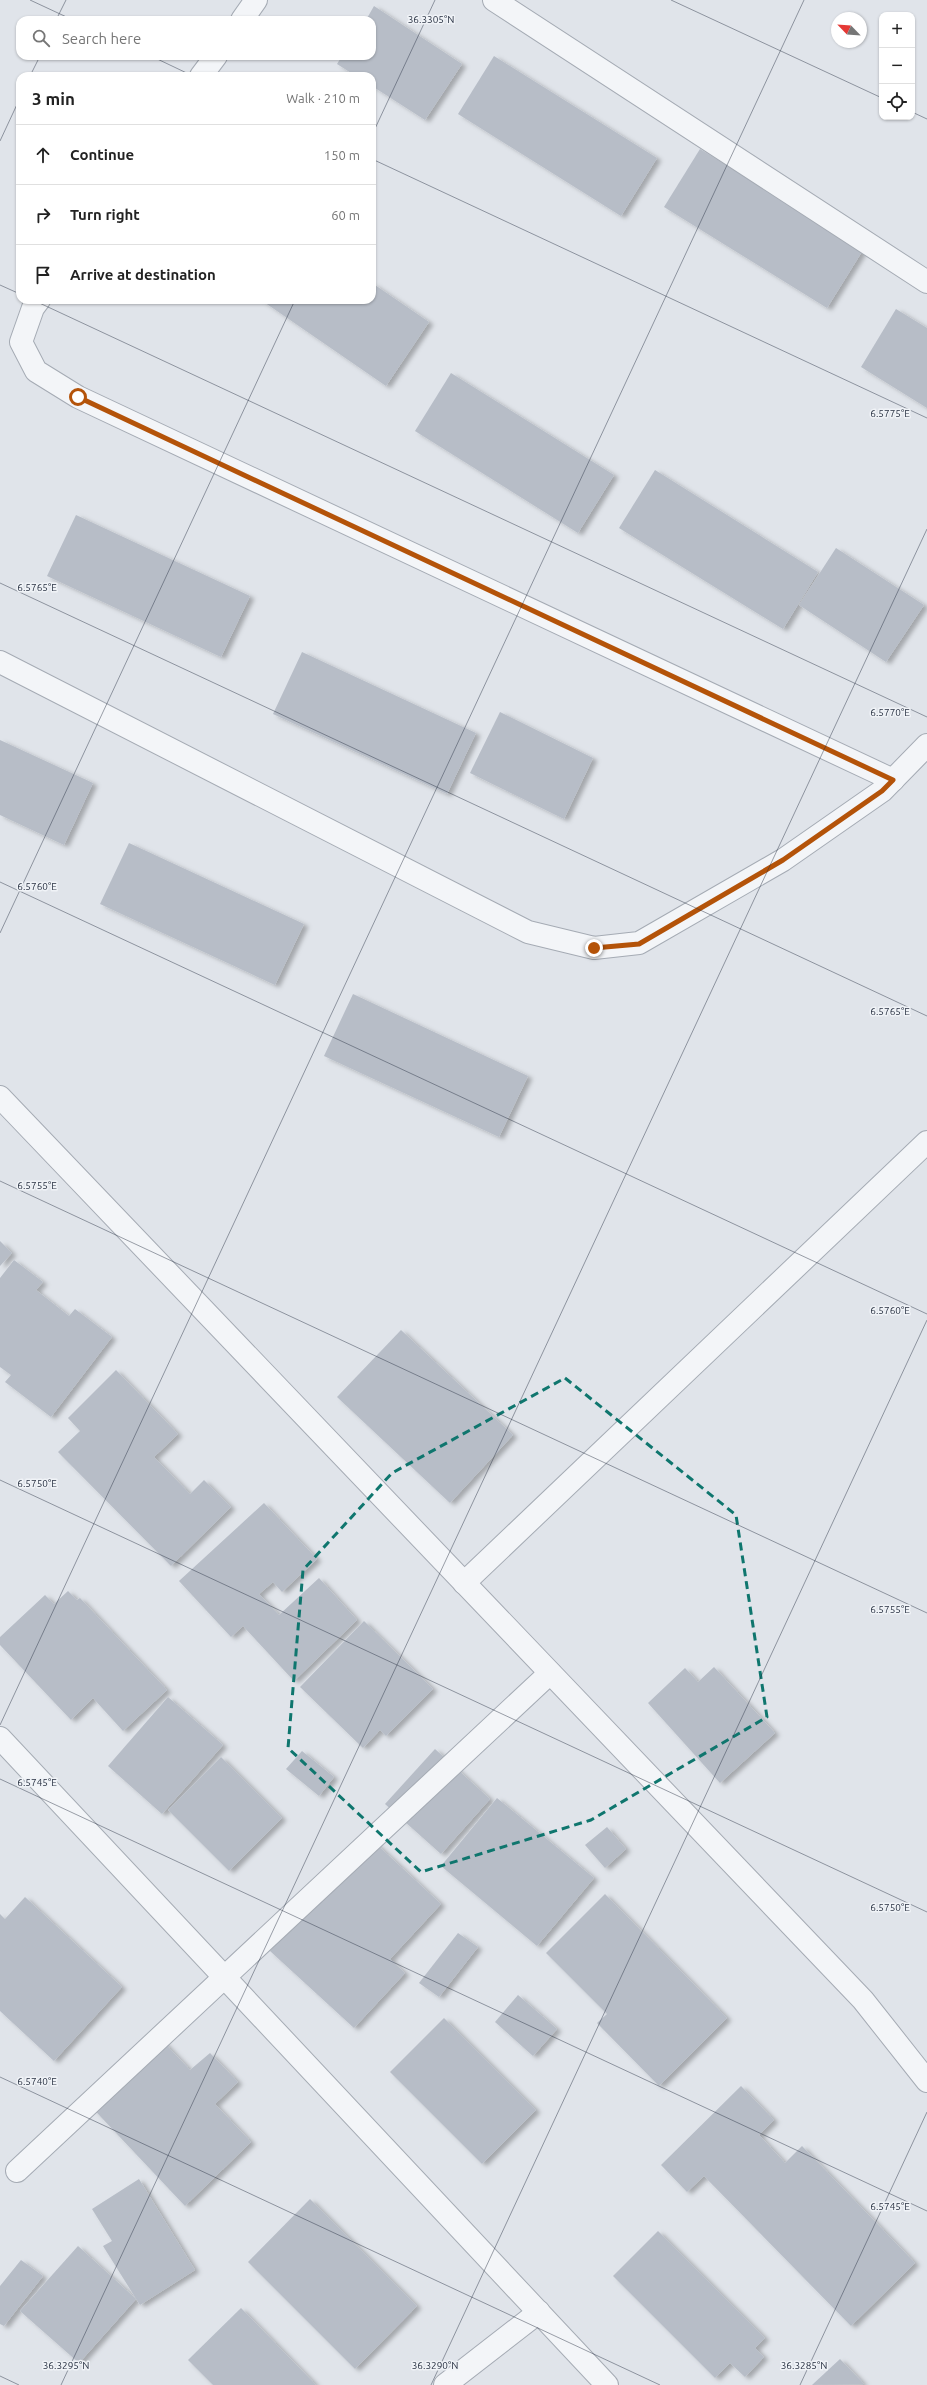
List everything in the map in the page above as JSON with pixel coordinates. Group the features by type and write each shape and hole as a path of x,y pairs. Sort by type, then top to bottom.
{"street":[{"path":"245,16 256,0"},
{"path":"494,0 927,282"},
{"path":"205,72 213,60"},
{"path":"36,304 33,308 21,342 36,371 78,397 893,780"},
{"path":"0,662 528,932 594,948 639,944 783,860 882,791 927,745"},
{"path":"0,1098 863,2000 927,2081"},
{"path":"464,1583 927,1142"},
{"path":"17,2171 550,1673"},
{"path":"0,1738 225,1976 607,2385"},
{"path":"444,2385 539,2312"}],"highlighted area":[{"path":"565,1378 736,1515 767,1717 591,1820 421,1872 288,1748 303,1570 392,1473"}],"building":[{"path":"374,6 462,64 425,120 376,89 376,72 350,72 337,64 340,60 376,60 376,16 368,16"},
{"path":"494,56 657,158 621,216 458,114"},
{"path":"700,149 863,250 827,308 664,207"},
{"path":"376,286 429,322 386,386 267,304 376,304"},
{"path":"896,309 927,328 927,408 861,367"},
{"path":"451,373 614,475 578,533 415,431"},
{"path":"655,470 818,572 783,629 619,528"},
{"path":"76,515 250,596 221,657 47,576"},
{"path":"836,548 924,605 886,662 799,605"},
{"path":"302,652 476,733 447,794 273,714"},
{"path":"500,712 593,758 564,819 470,773"},
{"path":"0,740 93,783 64,845 0,815"},
{"path":"129,843 304,924 275,985 100,904"},
{"path":"353,994 528,1076 499,1137 324,1056"},
{"path":"0,1241 12,1253 0,1266"},
{"path":"14,1260 43,1282 36,1290 69,1316 75,1309 112,1337 51,1417 5,1382 11,1375 0,1367 0,1278"},
{"path":"401,1330 513,1435 450,1503 337,1397"},
{"path":"116,1370 178,1434 154,1457 190,1494 204,1480 231,1507 171,1566 58,1452 80,1431 68,1418"},
{"path":"264,1503 317,1559 282,1592 273,1582 259,1594 279,1615 319,1578 357,1620 294,1681 243,1626 231,1637 179,1581"},
{"path":"68,1591 77,1600 80,1598 167,1690 123,1731 93,1698 71,1720 0,1645 0,1637 45,1595 54,1604"},
{"path":"364,1621 433,1689 386,1736 380,1730 363,1748 300,1687"},
{"path":"714,1667 775,1733 720,1783 648,1703 685,1668 698,1682"},
{"path":"168,1697 223,1745 162,1814 108,1766"},
{"path":"435,1749 490,1799 441,1854 385,1804"},
{"path":"302,1751 334,1777 319,1796 286,1769"},
{"path":"221,1757 282,1818 229,1871 168,1810"},
{"path":"497,1798 594,1878 537,1946 441,1866"},
{"path":"607,1827 626,1849 605,1868 585,1845"},
{"path":"372,1840 441,1904 390,1959 405,1973 354,2028 270,1951"},
{"path":"605,1894 727,2018 659,2086 597,2023 607,2014 546,1953"},
{"path":"25,1897 122,1987 54,2061 0,2011 0,1914 5,1919"},
{"path":"458,1933 478,1947 439,1997 419,1983"},
{"path":"518,1995 557,2029 533,2056 495,2022"},
{"path":"444,2018 536,2110 482,2164 390,2072"},
{"path":"154,2032 190,2070 210,2053 238,2082 215,2104 251,2142 185,2206 84,2099"},
{"path":"741,2086 774,2120 759,2135 785,2163 802,2146 915,2263 851,2326 704,2176 687,2192 661,2165"},
{"path":"139,2179 195,2270 140,2305 103,2246 112,2241 92,2209"},
{"path":"310,2199 417,2306 355,2369 248,2262"},
{"path":"658,2231 765,2338 755,2348 764,2357 745,2377 730,2363 715,2378 613,2276"},
{"path":"78,2246 136,2299 79,2363 20,2311"},
{"path":"21,2260 43,2276 4,2326 0,2324 0,2286"},
{"path":"241,2308 316,2385 213,2385 188,2360"},
{"path":"840,2359 864,2384 812,2385"}],"route":[{"path":"78,397 893,780 882,791 783,860 639,944 594,948"}]}
